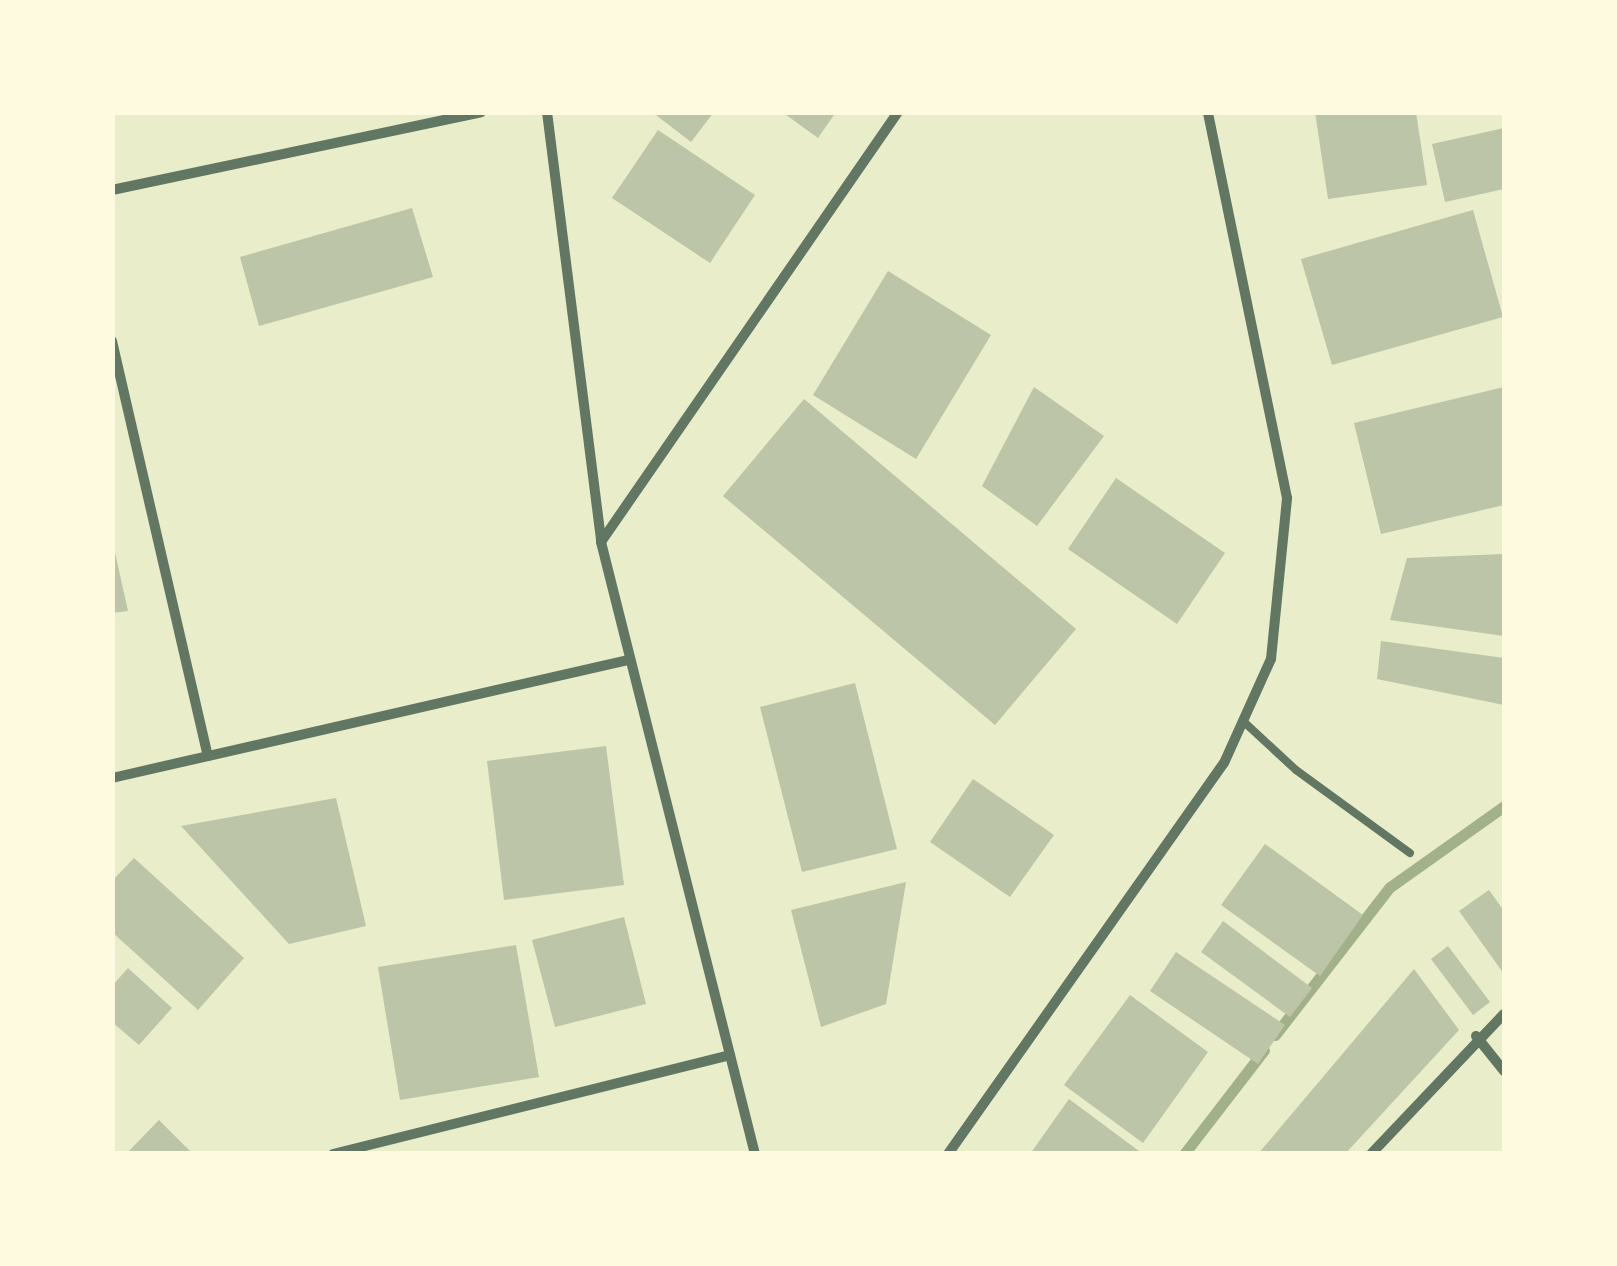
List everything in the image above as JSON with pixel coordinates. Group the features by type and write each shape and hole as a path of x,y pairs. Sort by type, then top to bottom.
{"street":[{"path":"112,190 481,112"},
{"path":"547,112 601,542 755,1154"},
{"path":"601,542 898,112"},
{"path":"948,1154 1224,763 1270,660 1288,498 1208,112"},
{"path":"112,340 208,756"},
{"path":"112,778 628,660"},
{"path":"1372,1154 1476,1036 1504,1014"},
{"path":"1476,1036 1504,1071"},
{"path":"333,1154 730,1054"}],"lane":[{"path":"1243,721 1296,770 1410,853"}],"building":[{"path":"652,112 714,112 691,142"},
{"path":"782,112 836,112 818,138"},
{"path":"1315,112 1416,112 1427,185 1328,199"},
{"path":"1504,128 1504,189 1445,202 1432,144"},
{"path":"658,130 755,195 710,263 612,198"},
{"path":"412,208 433,277 259,326 240,257"},
{"path":"1473,210 1503,317 1332,365 1301,259"},
{"path":"888,271 991,335 916,459 813,395"},
{"path":"1034,387 1104,436 1037,526 982,486"},
{"path":"1504,387 1504,505 1381,534 1354,423"},
{"path":"804,399 1076,629 995,725 723,496"},
{"path":"1116,478 1225,553 1177,624 1068,549"},
{"path":"112,539 128,611 112,613"},
{"path":"1504,554 1504,636 1390,620 1407,558"},
{"path":"1381,641 1504,658 1504,705 1377,679"},
{"path":"855,683 897,849 802,872 760,707"},
{"path":"606,746 624,885 504,900 487,761"},
{"path":"973,779 1054,835 1010,897 930,842"},
{"path":"336,798 366,926 289,944 181,826"},
{"path":"1265,844 1363,915 1320,976 1221,905"},
{"path":"134,858 244,958 198,1010 112,932 112,881"},
{"path":"906,882 886,1004 821,1027 791,910"},
{"path":"1489,890 1504,911 1504,974 1459,911"},
{"path":"624,917 646,1004 555,1027 532,940"},
{"path":"1223,921 1312,988 1290,1017 1201,952"},
{"path":"516,945 539,1077 400,1100 378,967"},
{"path":"1448,946 1490,1002 1473,1015 1431,959"},
{"path":"1176,952 1285,1025 1258,1064 1150,991"},
{"path":"128,968 172,1008 139,1045 112,1022 112,986"},
{"path":"1414,969 1459,1030 1345,1154 1258,1154"},
{"path":"1130,995 1208,1052 1143,1143 1064,1085"},
{"path":"1069,1099 1143,1154 1030,1154"},
{"path":"159,1120 193,1154 126,1154"}],"waterway":[{"path":"1275,1035 1390,887 1504,806"},
{"path":"1184,1154 1264,1050"}]}
